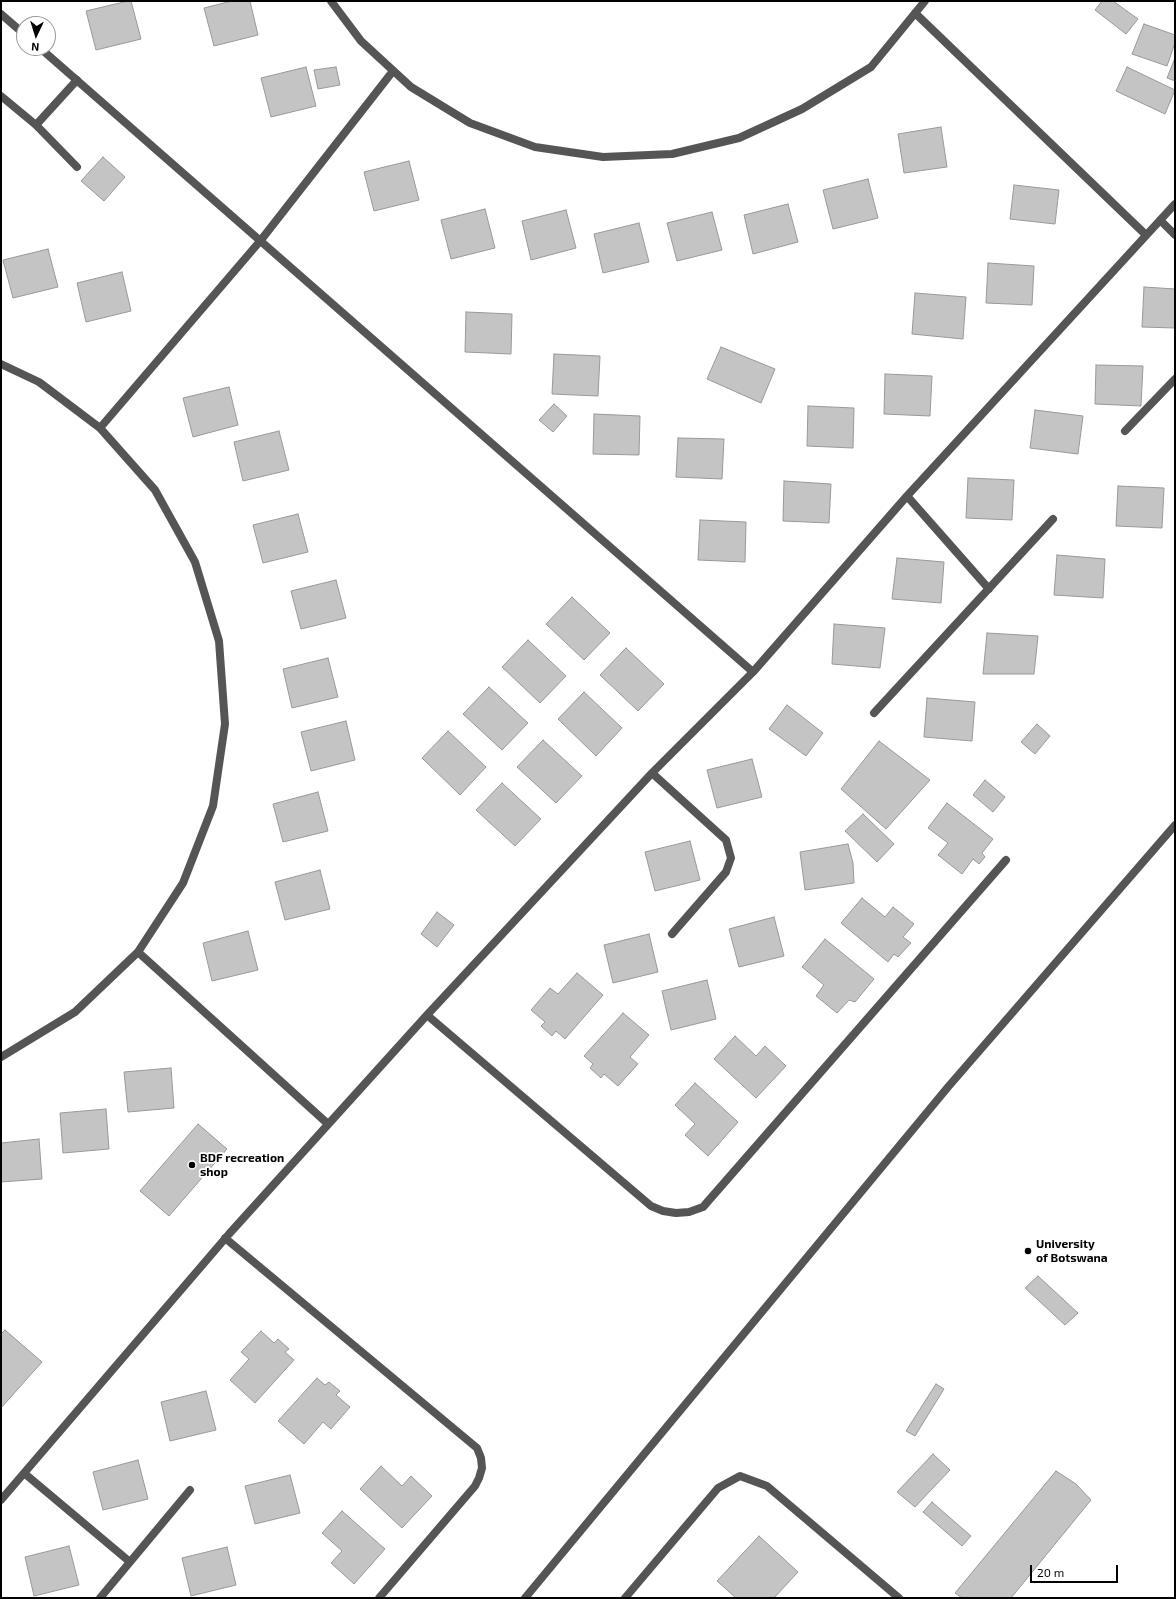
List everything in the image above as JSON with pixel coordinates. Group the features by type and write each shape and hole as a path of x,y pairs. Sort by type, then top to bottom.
{"street":[{"path":"331,1 361,41 412,88 470,123 535,147 604,157 672,154 739,138 802,109 871,67 925,1"},
{"path":"1,14 16,27"},
{"path":"915,14 1146,235"},
{"path":"49,56 753,672"},
{"path":"100,428 261,240 393,71"},
{"path":"36,125 77,80"},
{"path":"1,96 36,125 76,167"},
{"path":"1,1500 225,1238 427,1014 652,773 753,672 907,496 1175,204"},
{"path":"1160,220 1175,234"},
{"path":"1,364 39,382 100,428 155,490 195,562 219,641 225,724 213,806 183,883 138,952 75,1012 1,1057"},
{"path":"1125,431 1175,379"},
{"path":"907,496 989,589"},
{"path":"874,713 1054,519"},
{"path":"652,773 726,840 731,858 726,872 672,934"},
{"path":"525,1598 948,1087 1175,825"},
{"path":"427,1014 652,1206 663,1211 676,1213 689,1212 703,1207 1006,860"},
{"path":"138,952 328,1124"},
{"path":"225,1238 477,1448 482,1468 475,1486 379,1598"},
{"path":"24,1473 130,1562"},
{"path":"625,1598 718,1488 740,1476 766,1486 899,1598"},
{"path":"100,1598 190,1490"}],"building":[{"path":"131,1 141,39 96,50 86,11"},
{"path":"232,1 250,1 258,35 214,46 204,8"},
{"path":"1102,1 1113,1 1138,19 1126,34 1095,10"},
{"path":"1144,24 1175,35 1175,43 1167,66 1132,54"},
{"path":"1175,58 1175,81 1167,78"},
{"path":"306,67 316,106 271,117 261,78"},
{"path":"336,67 340,85 318,89 314,70"},
{"path":"1127,67 1175,90 1165,114 1116,91"},
{"path":"941,127 947,167 904,173 898,134"},
{"path":"103,157 125,177 104,201 81,181"},
{"path":"409,161 419,200 374,211 364,172"},
{"path":"868,179 878,218 833,229 823,190"},
{"path":"1014,185 1059,190 1055,224 1010,219"},
{"path":"788,204 798,242 753,254 744,215"},
{"path":"485,209 495,248 451,259 441,220"},
{"path":"566,210 576,248 531,260 522,221"},
{"path":"712,212 722,250 677,261 667,223"},
{"path":"639,223 649,262 603,273 594,234"},
{"path":"48,249 58,287 13,298 3,260"},
{"path":"988,263 1034,266 1032,305 986,303"},
{"path":"122,272 131,311 86,322 77,283"},
{"path":"1144,287 1175,289 1175,328 1142,327"},
{"path":"915,293 966,297 963,339 912,334"},
{"path":"466,312 512,314 511,354 465,352"},
{"path":"721,347 775,369 761,403 707,379"},
{"path":"554,354 600,356 598,396 552,394"},
{"path":"1096,365 1143,366 1141,406 1095,404"},
{"path":"885,374 932,376 930,416 884,414"},
{"path":"229,387 238,425 193,437 183,398"},
{"path":"554,404 567,416 553,432 539,420"},
{"path":"808,406 854,408 853,448 807,446"},
{"path":"1035,410 1083,416 1078,454 1030,448"},
{"path":"594,414 640,416 639,455 593,454"},
{"path":"279,431 289,470 243,481 234,442"},
{"path":"678,438 724,439 722,479 676,477"},
{"path":"968,478 1014,480 1012,520 966,518"},
{"path":"784,481 831,484 829,523 783,521"},
{"path":"1118,486 1164,488 1162,528 1116,526"},
{"path":"298,514 308,552 263,563 253,525"},
{"path":"700,520 746,522 745,562 698,560"},
{"path":"1057,555 1105,559 1103,598 1054,595"},
{"path":"897,558 944,562 941,603 892,599"},
{"path":"336,580 346,618 301,629 291,591"},
{"path":"572,597 610,633 584,660 546,624"},
{"path":"834,624 885,628 880,668 832,664"},
{"path":"987,633 1038,636 1034,674 983,674"},
{"path":"528,640 566,676 540,703 502,667"},
{"path":"626,648 664,684 638,711 600,675"},
{"path":"328,658 338,697 292,708 283,669"},
{"path":"489,687 528,723 502,750 463,714"},
{"path":"584,692 622,728 596,756 558,719"},
{"path":"927,698 975,702 972,741 924,737"},
{"path":"787,705 823,733 806,756 769,729"},
{"path":"346,721 355,760 311,771 301,732"},
{"path":"1037,724 1050,736 1035,754 1021,742"},
{"path":"448,731 486,767 460,795 422,758"},
{"path":"543,740 582,776 556,803 517,767"},
{"path":"879,741 930,780 886,829 841,789"},
{"path":"752,759 762,797 717,808 707,770"},
{"path":"985,780 1005,797 993,812 973,795"},
{"path":"502,783 541,819 515,846 476,810"},
{"path":"318,792 328,831 283,842 273,804"},
{"path":"947,803 993,839 982,853 985,857 979,864 973,859 962,874 938,855 948,843 928,828"},
{"path":"863,814 894,844 877,862 845,831"},
{"path":"690,841 700,880 655,891 645,852"},
{"path":"848,844 853,863 854,883 805,890 800,852"},
{"path":"320,870 330,909 285,920 275,882"},
{"path":"862,898 885,917 893,907 914,924 903,937 911,943 898,957 894,954 888,962 841,923"},
{"path":"437,912 454,925 437,947 421,934"},
{"path":"774,917 784,956 739,967 729,929"},
{"path":"248,931 258,970 212,981 203,943"},
{"path":"649,934 658,972 613,983 604,945"},
{"path":"825,939 874,979 855,1002 849,1000 837,1013 816,996 824,985 802,967"},
{"path":"577,973 603,995 565,1039 556,1031 552,1036 541,1026 545,1022 531,1010 550,988 558,994"},
{"path":"707,980 716,1019 671,1030 662,991"},
{"path":"623,1013 649,1035 630,1057 638,1064 618,1086 604,1074 601,1078 590,1068 593,1064 584,1056"},
{"path":"735,1036 756,1056 765,1046 786,1066 756,1098 714,1059"},
{"path":"171,1068 174,1108 128,1112 124,1072"},
{"path":"695,1083 738,1122 708,1156 685,1135 695,1124 675,1105"},
{"path":"106,1109 109,1149 63,1153 60,1113"},
{"path":"198,1124 227,1149 169,1216 140,1191"},
{"path":"39,1139 42,1179 1,1182 1,1143"},
{"path":"1038,1276 1078,1313 1065,1325 1025,1288"},
{"path":"5,1330 42,1362 1,1408 1,1334"},
{"path":"261,1331 274,1343 278,1339 289,1349 285,1352 294,1360 255,1403 230,1380 249,1359 241,1352"},
{"path":"317,1378 325,1385 329,1382 340,1391 336,1395 350,1407 331,1429 323,1422 304,1444 278,1421"},
{"path":"936,1384 944,1389 915,1436 906,1431"},
{"path":"206,1391 216,1430 170,1441 161,1402"},
{"path":"933,1454 950,1470 915,1507 897,1492"},
{"path":"138,1460 148,1499 103,1510 93,1472"},
{"path":"381,1466 402,1486 411,1476 432,1496 402,1528 360,1489"},
{"path":"1056,1471 1076,1484 1091,1500 1011,1598 962,1598 955,1593"},
{"path":"290,1475 300,1513 255,1524 245,1486"},
{"path":"932,1502 971,1536 962,1546 923,1512"},
{"path":"342,1511 385,1549 354,1584 331,1563 342,1551 322,1533"},
{"path":"759,1536 798,1572 774,1598 736,1598 717,1581"},
{"path":"69,1546 79,1585 34,1596 25,1557"},
{"path":"227,1547 236,1585 191,1596 182,1558"}],"place":[{"name":"BDF recreation shop","path":"192,1165"},
{"name":"University of Botswana","path":"1028,1251"}]}
